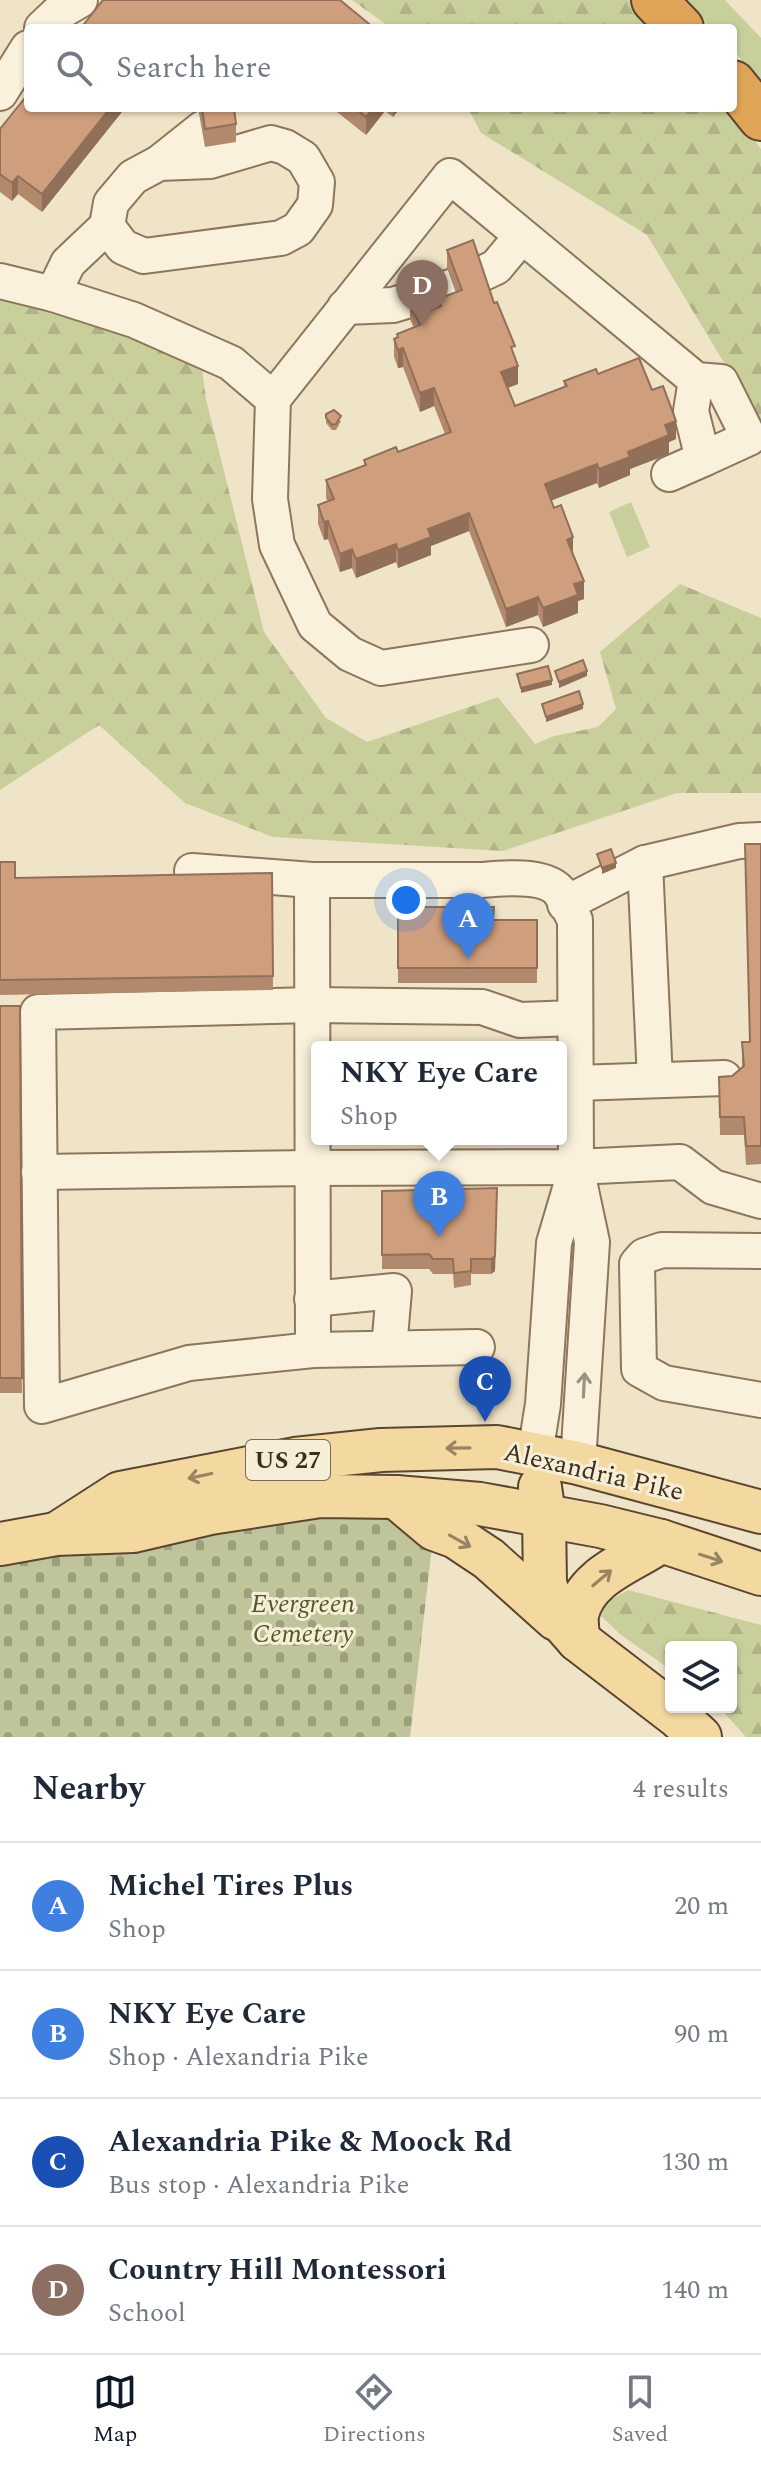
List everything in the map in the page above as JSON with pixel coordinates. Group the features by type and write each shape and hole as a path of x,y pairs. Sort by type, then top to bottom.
{"highway":[{"path":"654,0 677,24"},
{"path":"737,88 761,118"}],"main road":[{"name":"Alexandria Pike","path":"56,1534 120,1493 295,1459 381,1450 497,1447 578,1463 761,1512"},
{"path":"535,1454 544,1515 545,1584 556,1615 578,1640"},
{"path":"544,1515 578,1463"},
{"name":"Alexandria Pike","path":"0,1544 56,1534 133,1531 210,1513 320,1496 396,1497 480,1504 544,1515 661,1541 761,1574"},
{"path":"396,1497 434,1529 456,1537 489,1559 578,1640 700,1737"},
{"path":"578,1640 577,1615 586,1592 607,1572 640,1556 661,1541"}],"lane":[{"path":"46,24 80,0"},
{"path":"0,93 24,54"},
{"path":"53,294 68,263 107,226 111,203 133,177 219,126 256,128 271,143 303,158 317,182 315,205 298,229 281,238 144,256 123,247 107,226"},
{"path":"159,163 210,161 271,143"},
{"path":"531,645 381,668 350,654 315,625 277,545 270,499 273,399 450,176 696,380 721,382 749,438 669,474"},
{"path":"345,307 393,305 466,281 496,267 521,237"},
{"path":"0,281 134,320 231,363 273,399"},
{"path":"696,380 691,411 703,459"},
{"path":"565,904 645,863 739,841 761,840"},
{"path":"645,863 655,1080"},
{"path":"192,871 312,880 483,880 510,877 542,880 558,890 575,920 576,1167 592,1242 578,1463"},
{"path":"312,880 312,1041"},
{"path":"477,1347 313,1350 189,1363 42,1406 39,1172 26,1011 312,1005 482,1007 520,1020 575,1018"},
{"path":"576,1083 724,1078"},
{"path":"311,1145 313,1350"},
{"path":"39,1172 576,1167 680,1162 713,1187 761,1201"},
{"path":"535,1454 543,1404 554,1243 576,1167"},
{"path":"391,1168 399,1187 411,1195 486,1194"},
{"path":"761,1251 662,1250 644,1256 637,1264 637,1278 639,1369 664,1383 761,1400"},
{"path":"312,1299 394,1291 389,1348"}],"green space":[{"path":"352,0 629,0 651,24 385,24"},
{"path":"682,0 725,0 761,38 761,85 737,54 737,24 707,24"},
{"path":"470,112 733,112 761,149 761,424 647,235 481,133"},
{"path":"0,300 126,333 201,361 206,399 264,632 326,718 367,742 498,697 535,744 554,736 598,727 616,709 600,652 680,584 761,618 761,793 677,793 503,851 273,837 185,803 99,725 0,790"},
{"path":"631,502 650,547 627,557 609,512"},
{"name":"Evergreen Cemetery","path":"320,1496 434,1529 410,1737 0,1737 0,1544"},
{"path":"628,1590 761,1625 761,1737 746,1737 724,1713 737,1713 737,1641 665,1641 665,1666 621,1635 601,1616 606,1602"}],"building":[{"path":"103,0 340,0 369,24 84,24"},
{"path":"24,99 24,112 107,112 42,194 18,176 12,183 0,174 0,129"},
{"path":"203,112 234,112 236,124 205,129"},
{"path":"473,240 494,303 497,302 515,346 511,347 518,366 501,372 515,406 567,386 564,381 596,369 598,374 639,358 652,390 663,386 676,421 665,425 669,435 628,452 630,457 599,469 597,464 545,484 554,508 561,505 573,537 567,540 584,581 574,584 578,595 543,608 538,597 506,609 469,513 428,529 431,537 398,550 396,544 356,559 352,549 340,554 328,521 324,522 318,505 334,499 326,480 366,465 364,460 396,447 398,452 451,432 434,388 420,393 403,348 398,350 394,339 398,337 397,334 420,325 410,301 425,295 431,310 441,306 438,299 462,290 447,250"},
{"path":"334,410 341,416 332,425 326,414"},
{"path":"583,660 587,671 559,682 555,671"},
{"path":"548,666 552,680 521,688 517,674"},
{"path":"579,691 583,704 546,717 542,704"},
{"path":"745,844 761,844 761,1146 746,1146 744,1117 720,1117 719,1077 732,1076 744,1066 742,1042 750,1042"},
{"path":"611,849 616,863 602,868 597,854"},
{"path":"0,862 15,862 15,878 272,873 273,976 0,980"},
{"path":"398,907 494,907 493,920 537,920 537,968 398,968"},
{"path":"0,1006 20,1006 22,1378 0,1378"},
{"path":"497,1188 495,1256 491,1259 471,1259 471,1271 454,1273 453,1259 433,1259 429,1254 382,1255 382,1191"}],"place":[{"name":"Country Hill Montessori","path":"422,326"},
{"name":"Michel Tires Plus","path":"468,959"},
{"name":"NKY Eye Care","path":"439,1237"},
{"name":"Alexandria Pike & Moock Rd","path":"485,1422"}]}
